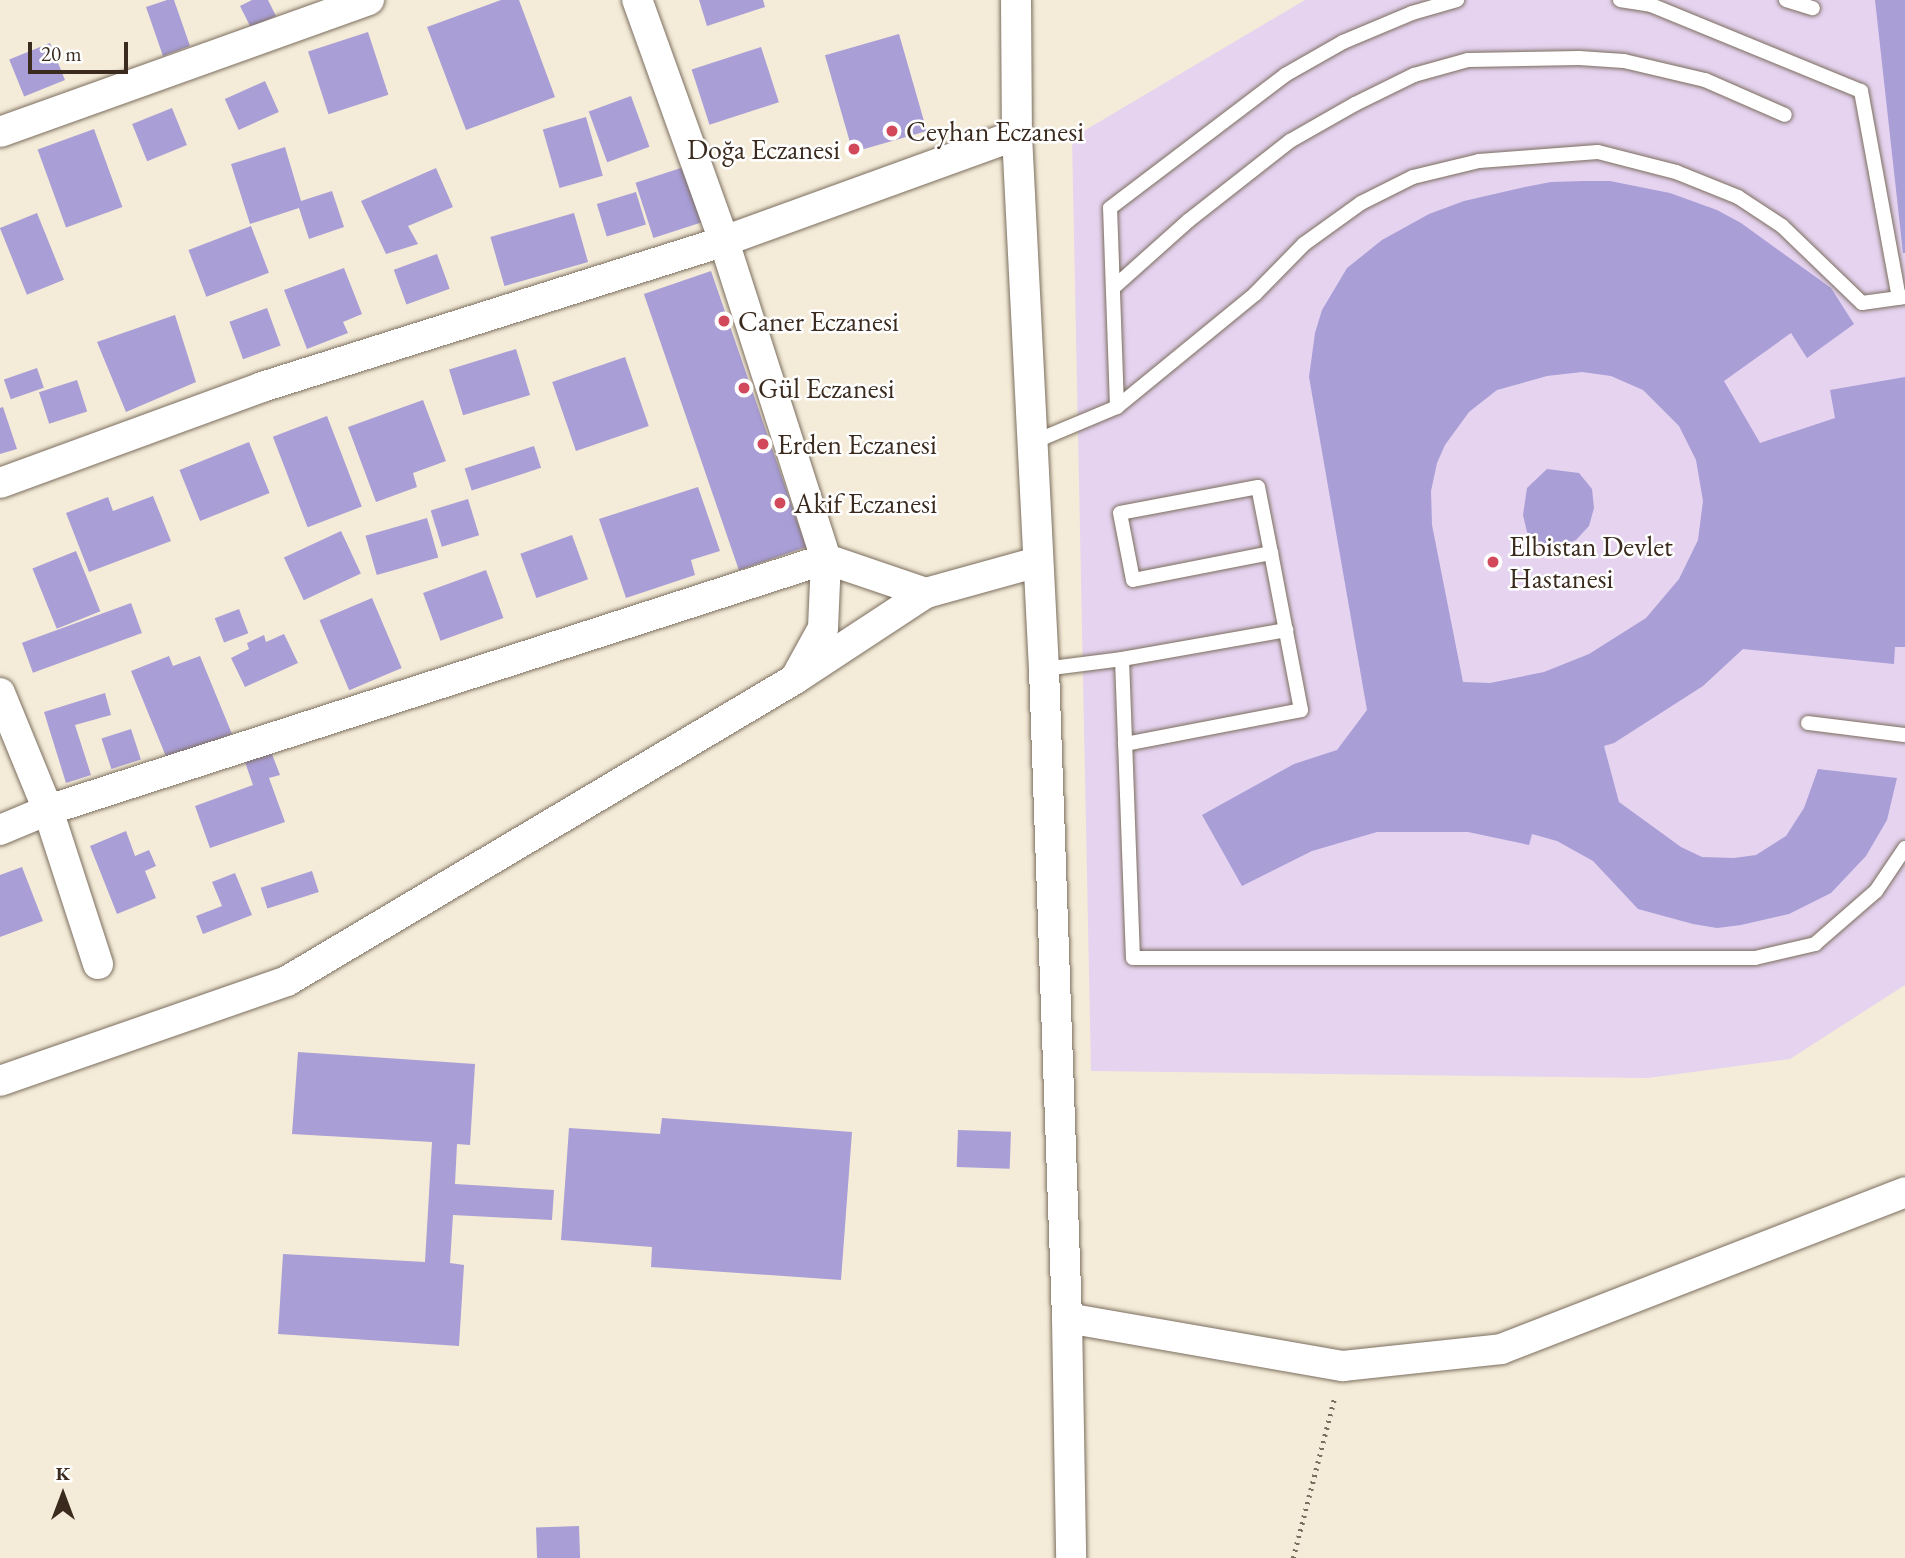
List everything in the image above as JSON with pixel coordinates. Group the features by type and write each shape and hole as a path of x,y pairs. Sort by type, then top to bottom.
{"street":[{"path":"0,132 369,0"},
{"path":"637,0 724,241 827,558 822,628 795,680"},
{"path":"1016,0 1017,135 1044,669 1067,1318 1071,1558"},
{"path":"0,483 262,387 724,241 1017,135"},
{"path":"0,830 48,810 827,558 926,593"},
{"path":"0,1081 287,981 795,680 926,593 1038,562"},
{"path":"0,693 48,810 97,964"},
{"path":"1067,1318 1343,1366 1501,1349 1905,1192"}],"lane":[{"path":"1117,407 1110,208 1285,75 1343,42 1412,13 1457,0"},
{"path":"1031,443 1117,407 1255,294 1304,244 1361,203 1413,177 1479,161 1553,153 1598,152 1676,172 1738,197 1782,226 1863,303 1902,297 1861,91 1652,2 1620,0"},
{"path":"1786,0 1813,8"},
{"path":"1113,288 1188,221 1290,141 1355,104 1414,75 1468,60 1579,58 1624,61 1705,80 1785,115"},
{"path":"1125,744 1301,710 1286,630 1271,553 1258,487 1120,513 1133,580 1271,553"},
{"path":"1044,669 1122,659 1286,630"},
{"path":"1122,659 1133,958 1755,958 1815,944 1876,891 1905,848"},
{"path":"1808,723 1905,735"}],"path":[{"path":"1293,1558 1343,1366"}],"shaded area":[{"name":"Elbistan Devlet Hastanesi","path":"1305,0 1905,0 1905,985 1790,1059 1648,1078 1091,1071 1072,138"}],"building":[{"path":"174,0 190,46 163,56 146,7"},
{"path":"252,0 268,0 276,16 251,28 240,6"},
{"path":"501,0 519,0 555,97 466,130 427,27"},
{"path":"699,0 763,0 765,7 707,26"},
{"path":"1875,0 1905,0 1905,253 1903,253"},
{"path":"368,32 388,95 328,114 308,51"},
{"path":"899,34 927,131 853,152 825,55"},
{"path":"50,43 65,80 24,97 9,59"},
{"path":"761,47 779,102 709,125 692,70"},
{"path":"265,81 279,112 239,130 225,99"},
{"path":"631,96 649,147 607,162 589,111"},
{"path":"172,108 187,145 147,161 132,124"},
{"path":"586,117 603,176 560,188 543,129"},
{"path":"94,129 122,207 66,228 38,150"},
{"path":"285,147 301,201 332,191 344,227 309,239 299,208 250,224 231,164"},
{"path":"684,167 702,222 653,238 635,183"},
{"path":"436,168 453,207 408,226 418,244 386,254 361,201"},
{"path":"1610,181 1670,193 1717,210 1741,223 1831,288 1854,324 1807,358 1791,333 1724,381 1760,443 1835,418 1830,390 1905,377 1905,647 1895,647 1894,664 1743,649 1703,686 1614,743 1604,746 1619,802 1681,847 1702,857 1734,858 1756,855 1786,836 1804,808 1818,769 1897,778 1887,820 1866,856 1831,893 1789,914 1717,928 1638,909 1593,861 1557,841 1532,834 1529,845 1468,832 1377,832 1312,851 1242,886 1202,815 1294,764 1337,750 1367,710 1309,377 1315,333 1322,310 1347,268 1382,240 1429,214 1464,201 1551,182","holes":["1582,372 1611,376 1643,390 1679,426 1696,460 1703,501 1698,540 1679,579 1646,618 1589,654 1544,672 1490,683 1463,682 1432,525 1431,491 1437,463 1445,445 1469,412 1497,390 1547,376"]},
{"path":"636,192 646,225 607,237 597,204"},
{"path":"37,213 64,280 27,295 0,228"},
{"path":"574,213 588,262 504,286 490,237"},
{"path":"251,226 269,273 206,297 188,250"},
{"path":"437,254 450,289 406,305 394,270"},
{"path":"344,268 362,314 343,322 348,333 307,349 284,290"},
{"path":"711,271 806,547 739,570 644,294"},
{"path":"267,308 281,346 243,359 229,322"},
{"path":"175,315 196,382 126,412 97,342"},
{"path":"516,349 530,395 463,415 449,369"},
{"path":"625,357 649,426 576,451 552,382"},
{"path":"37,368 44,388 11,399 4,379"},
{"path":"77,380 87,411 49,424 39,392"},
{"path":"423,400 446,461 413,473 417,487 376,502 348,427"},
{"path":"3,407 17,449 0,454 0,408"},
{"path":"327,416 362,507 308,527 273,437"},
{"path":"249,442 270,493 200,521 179,470"},
{"path":"534,446 541,468 472,490 465,469"},
{"path":"1547,469 1579,473 1592,489 1594,508 1589,526 1576,540 1555,548 1537,545 1527,532 1523,515 1527,488"},
{"path":"698,487 720,551 691,560 695,575 626,598 599,519"},
{"path":"153,496 171,541 89,572 66,513 108,497 113,511"},
{"path":"468,499 479,535 442,547 431,510"},
{"path":"427,518 438,557 377,575 365,536"},
{"path":"341,531 361,574 304,600 284,558"},
{"path":"572,535 588,579 536,598 520,554"},
{"path":"76,551 100,611 57,629 32,569"},
{"path":"486,570 503,618 440,641 423,593"},
{"path":"372,598 402,668 349,690 320,620"},
{"path":"131,603 142,633 33,673 22,643"},
{"path":"239,609 248,633 224,643 215,618"},
{"path":"284,634 298,663 245,687 231,658 249,649 247,643 264,635 266,642"},
{"path":"169,656 173,666 200,656 232,734 167,759 131,671"},
{"path":"105,693 111,715 75,725 91,775 66,783 44,712"},
{"path":"131,729 141,759 111,769 102,739"},
{"path":"270,749 280,775 269,778 285,822 210,848 195,806 253,785 244,759"},
{"path":"126,831 135,856 149,850 156,866 145,871 156,898 117,914 90,846"},
{"path":"22,867 43,921 0,937 0,875"},
{"path":"312,871 319,892 267,909 261,888"},
{"path":"235,873 252,915 203,934 196,916 222,906 212,882"},
{"path":"298,1052 475,1064 470,1145 457,1144 455,1184 554,1190 552,1220 453,1215 450,1263 464,1265 459,1346 278,1334 283,1254 425,1262 432,1142 292,1134"},
{"path":"662,1118 852,1132 841,1280 651,1267 652,1247 561,1240 569,1128 660,1134"},
{"path":"958,1130 1011,1132 1010,1169 957,1167"},
{"path":"579,1526 580,1558 537,1558 536,1528"}],"place":[{"name":"Ceyhan Eczanesi","path":"892,131"},
{"name":"Doğa Eczanesi","path":"854,149"},
{"name":"Caner Eczanesi","path":"724,321"},
{"name":"Gül Eczanesi","path":"744,388"},
{"name":"Erden Eczanesi","path":"763,444"},
{"name":"Akif Eczanesi","path":"780,503"},
{"name":"Elbistan Devlet Hastanesi","path":"1493,562"}]}
